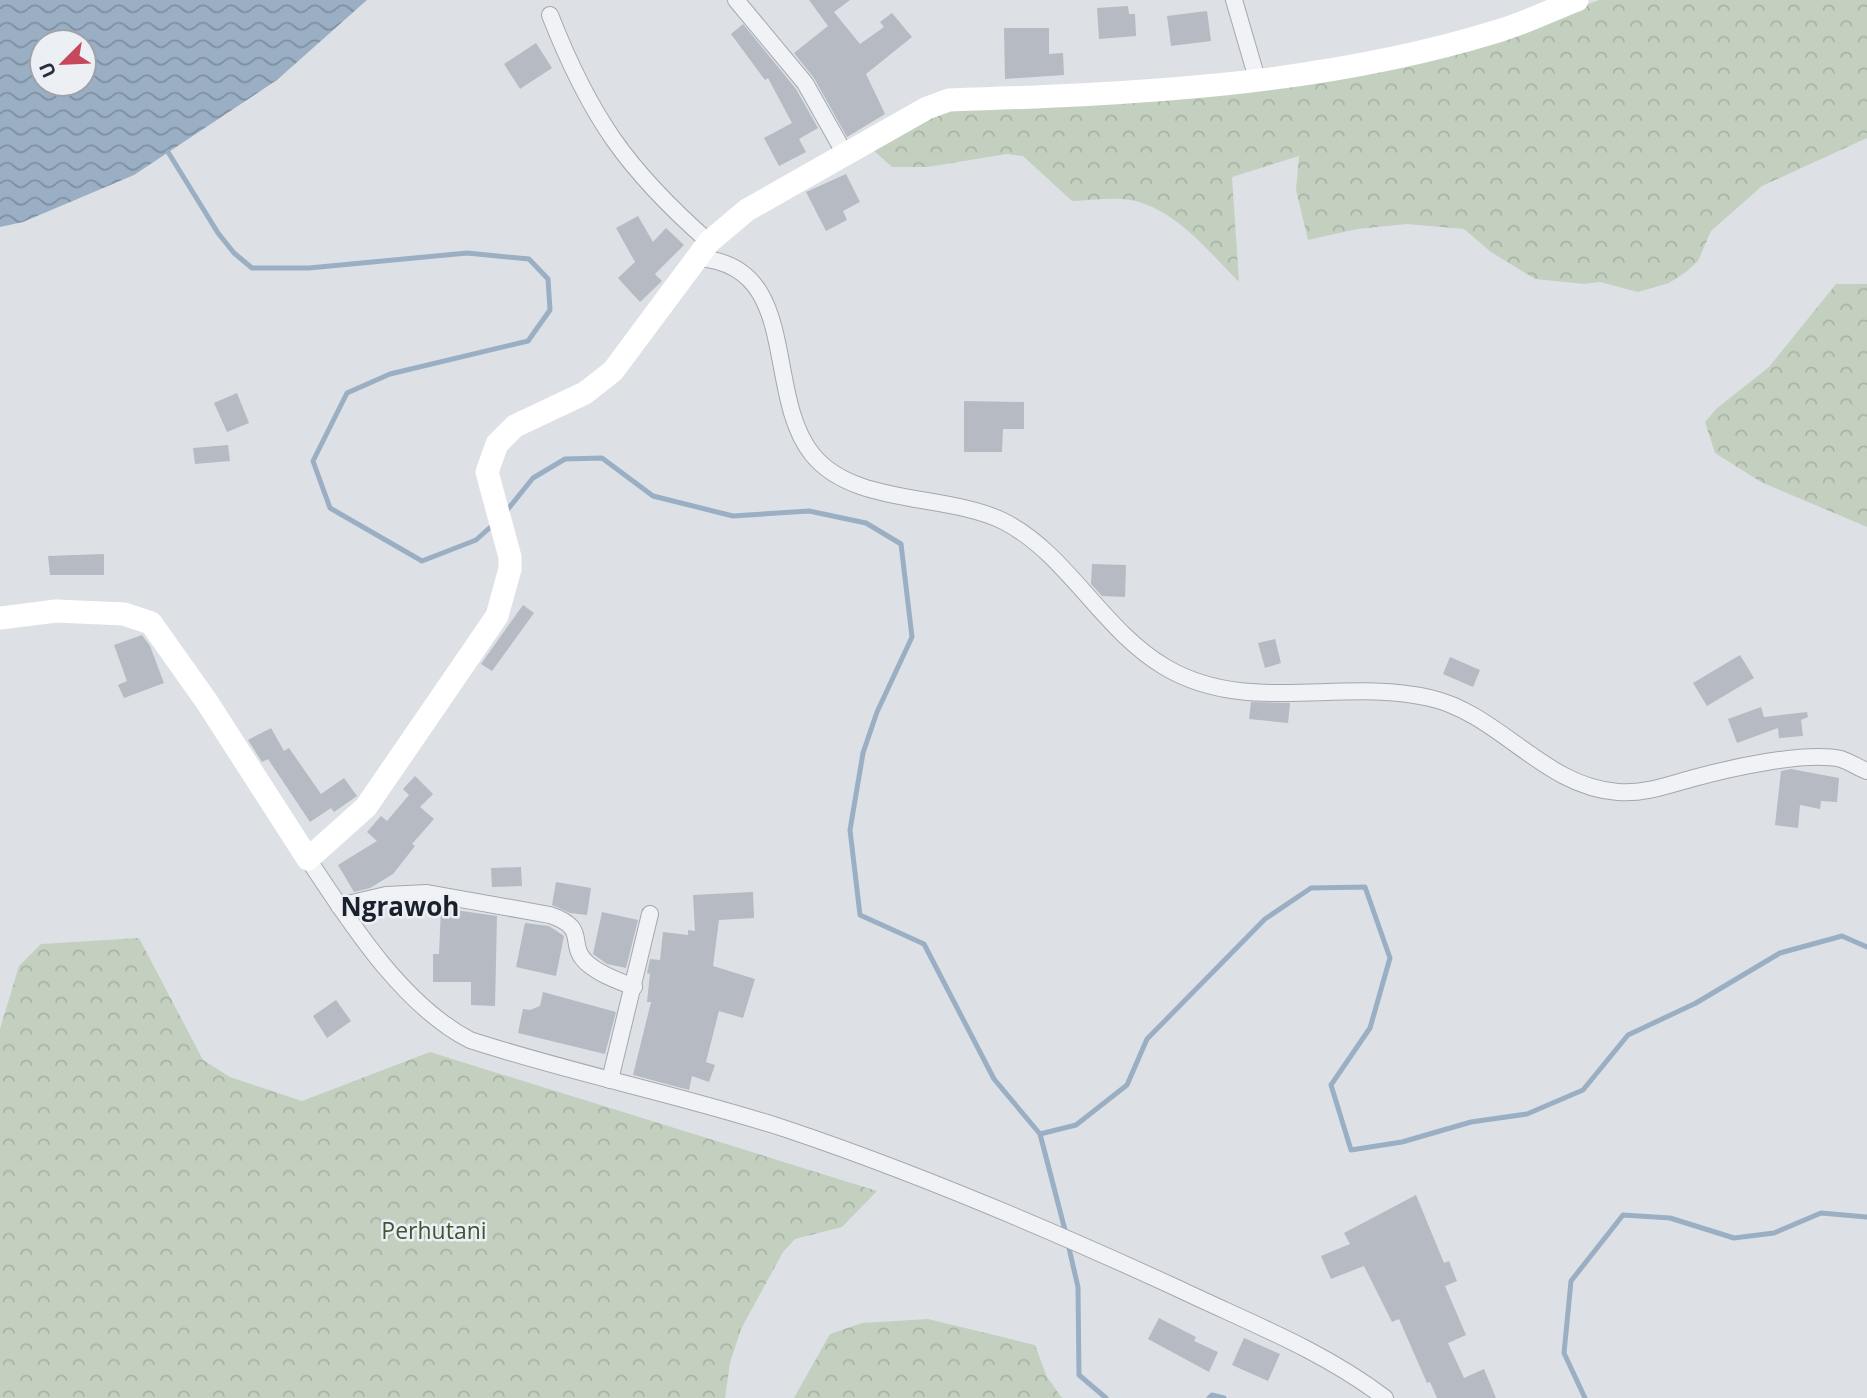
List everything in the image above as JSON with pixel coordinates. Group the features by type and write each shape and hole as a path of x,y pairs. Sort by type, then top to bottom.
{"street":[{"path":"736,0 805,83 845,154"},
{"path":"1234,0 1258,82"},
{"path":"308,859 366,807 497,616 510,569 510,557 486,472 497,444 515,426 585,393 613,371 703,250 747,210 927,108 949,100 1099,95 1258,82 1365,64 1499,31 1577,0"},
{"path":"550,15 575,75 612,139 640,177 703,250 735,265 762,294 797,429 814,456 849,482 867,489 946,502 999,519 1032,537 1101,614 1164,667 1215,686 1253,694 1380,691 1434,698 1492,726 1566,778 1611,792 1642,793 1724,770 1805,759 1840,759 1867,771"},
{"path":"0,618 56,611 124,614 151,623 207,702 339,906 372,952 427,1009 461,1035 510,1053 785,1129 905,1172 1078,1242 1285,1336 1356,1377 1385,1398"},
{"path":"339,906 386,895 427,893 550,915 568,921 574,928 580,955 588,964 634,987"},
{"path":"610,1080 650,914"}],"green space":[{"path":"1599,0 1867,0 1867,138 1762,186 1711,231 1698,261 1686,272 1669,283 1638,292 1600,282 1584,284 1535,279 1491,252 1464,229 1407,224 1357,229 1308,240 1296,190 1299,156 1232,177 1239,282 1195,237 1170,217 1142,203 1125,199 1072,201 1023,156 1007,154 927,167 892,167 872,149 950,107 1501,38"},
{"path":"1836,284 1867,284 1867,527 1761,482 1715,453 1705,422 1716,409 1769,367"},
{"name":"Perhutani","path":"139,938 203,1060 230,1077 302,1101 430,1052 877,1191 842,1227 795,1239 783,1252 741,1329 730,1363 725,1398 0,1398 0,1029 19,966 41,944"},
{"path":"928,1319 1035,1345 1047,1377 1062,1398 794,1398 830,1334 862,1323"}],"water":[{"path":"0,0 367,0 277,80 134,175 23,222 0,227"}],"building":[{"path":"809,0 850,0 834,12 860,44 884,27 880,22 892,13 912,37 866,74 885,114 847,137 814,78 794,53 828,26"},
{"path":"1128,6 1129,14 1135,14 1136,36 1099,39 1097,8"},
{"path":"1207,11 1211,41 1171,46 1167,16"},
{"path":"743,24 796,89 818,128 799,139 806,152 779,166 764,138 792,123 768,78 765,80 731,34"},
{"path":"1004,28 1049,28 1049,54 1063,53 1064,75 1005,79"},
{"path":"536,43 552,68 520,89 504,64"},
{"path":"846,174 860,202 843,211 847,220 826,231 806,192"},
{"path":"638,216 653,242 666,228 684,245 655,274 662,281 640,302 618,278 635,262 616,228"},
{"path":"237,393 249,423 227,432 214,403"},
{"path":"964,401 1024,402 1024,429 1003,429 1002,452 964,452"},
{"path":"228,445 230,461 195,464 193,448"},
{"path":"104,554 104,575 50,575 48,556"},
{"path":"1092,564 1126,565 1125,597 1102,596 1091,584"},
{"path":"523,605 534,613 492,671 481,664"},
{"path":"142,635 150,646 164,683 124,698 118,685 127,681 114,645"},
{"path":"1275,639 1281,663 1265,668 1258,643"},
{"path":"1740,655 1754,678 1707,706 1693,683"},
{"path":"1450,657 1480,670 1473,687 1443,674"},
{"path":"1251,702 1290,703 1288,723 1249,719"},
{"path":"1761,707 1764,717 1807,712 1808,717 1801,720 1803,736 1779,738 1778,728 1737,743 1728,719"},
{"path":"271,728 284,751 289,748 321,794 344,778 357,796 334,812 331,808 310,822 268,759 262,762 248,740"},
{"path":"1791,769 1839,778 1837,802 1821,801 1820,809 1800,805 1798,828 1775,825 1781,771"},
{"path":"415,776 433,794 420,807 434,819 412,844 415,846 393,874 370,888 354,892 338,865 377,841 367,832 381,816 387,821 409,795 403,789"},
{"path":"521,867 522,886 492,887 491,868"},
{"path":"556,882 591,888 587,915 570,913 552,905"},
{"path":"753,892 754,918 719,920 713,966 755,979 743,1018 719,1011 706,1062 715,1065 709,1082 692,1076 689,1090 633,1075 651,1002 647,1002 650,974 647,973 650,959 660,960 663,932 688,935 688,930 695,931 693,895"},
{"path":"441,908 497,916 495,1006 471,1005 471,982 433,982 433,954 439,954"},
{"path":"602,912 638,920 626,968 607,964 593,954"},
{"path":"525,923 549,926 564,936 556,976 516,967"},
{"path":"543,992 616,1012 605,1054 518,1033 523,1009 530,1010 540,1006"},
{"path":"336,1000 351,1021 327,1038 313,1016"},
{"path":"1416,1195 1444,1263 1449,1261 1457,1281 1445,1286 1466,1335 1448,1343 1464,1378 1484,1369 1496,1398 1437,1398 1430,1382 1427,1383 1399,1319 1392,1322 1364,1266 1331,1279 1321,1256 1350,1244 1344,1233"},
{"path":"1159,1318 1196,1337 1194,1341 1218,1352 1209,1372 1148,1339"},
{"path":"1244,1338 1280,1354 1268,1381 1232,1365"}],"waterway":[{"path":"168,152 218,233 234,253 252,268 309,268 467,253 529,259 548,279 550,310 528,341 390,374 347,393 313,461 330,508 422,561 476,540 495,523"},
{"path":"504,514 533,478 565,459 602,458 653,496 733,516 809,511 866,523 901,544 912,637 877,712 863,753 850,830 860,915 924,944 994,1079 1040,1134 1066,1234"},
{"path":"1040,1134 1076,1125 1127,1085 1147,1039 1265,919 1311,888 1365,887 1390,958 1370,1028 1331,1085 1351,1150 1402,1142 1471,1122 1527,1114 1583,1090 1628,1035 1696,1003 1780,953 1842,936 1867,947"},
{"path":"1585,1398 1564,1353 1571,1281 1623,1215 1670,1218 1734,1238 1774,1233 1821,1213 1867,1217"},
{"path":"1068,1244 1078,1287 1079,1375 1106,1398"},
{"path":"1209,1398 1212,1395 1224,1398"}],"district":[{"name":"Ngrawoh","path":"400,906"}]}
